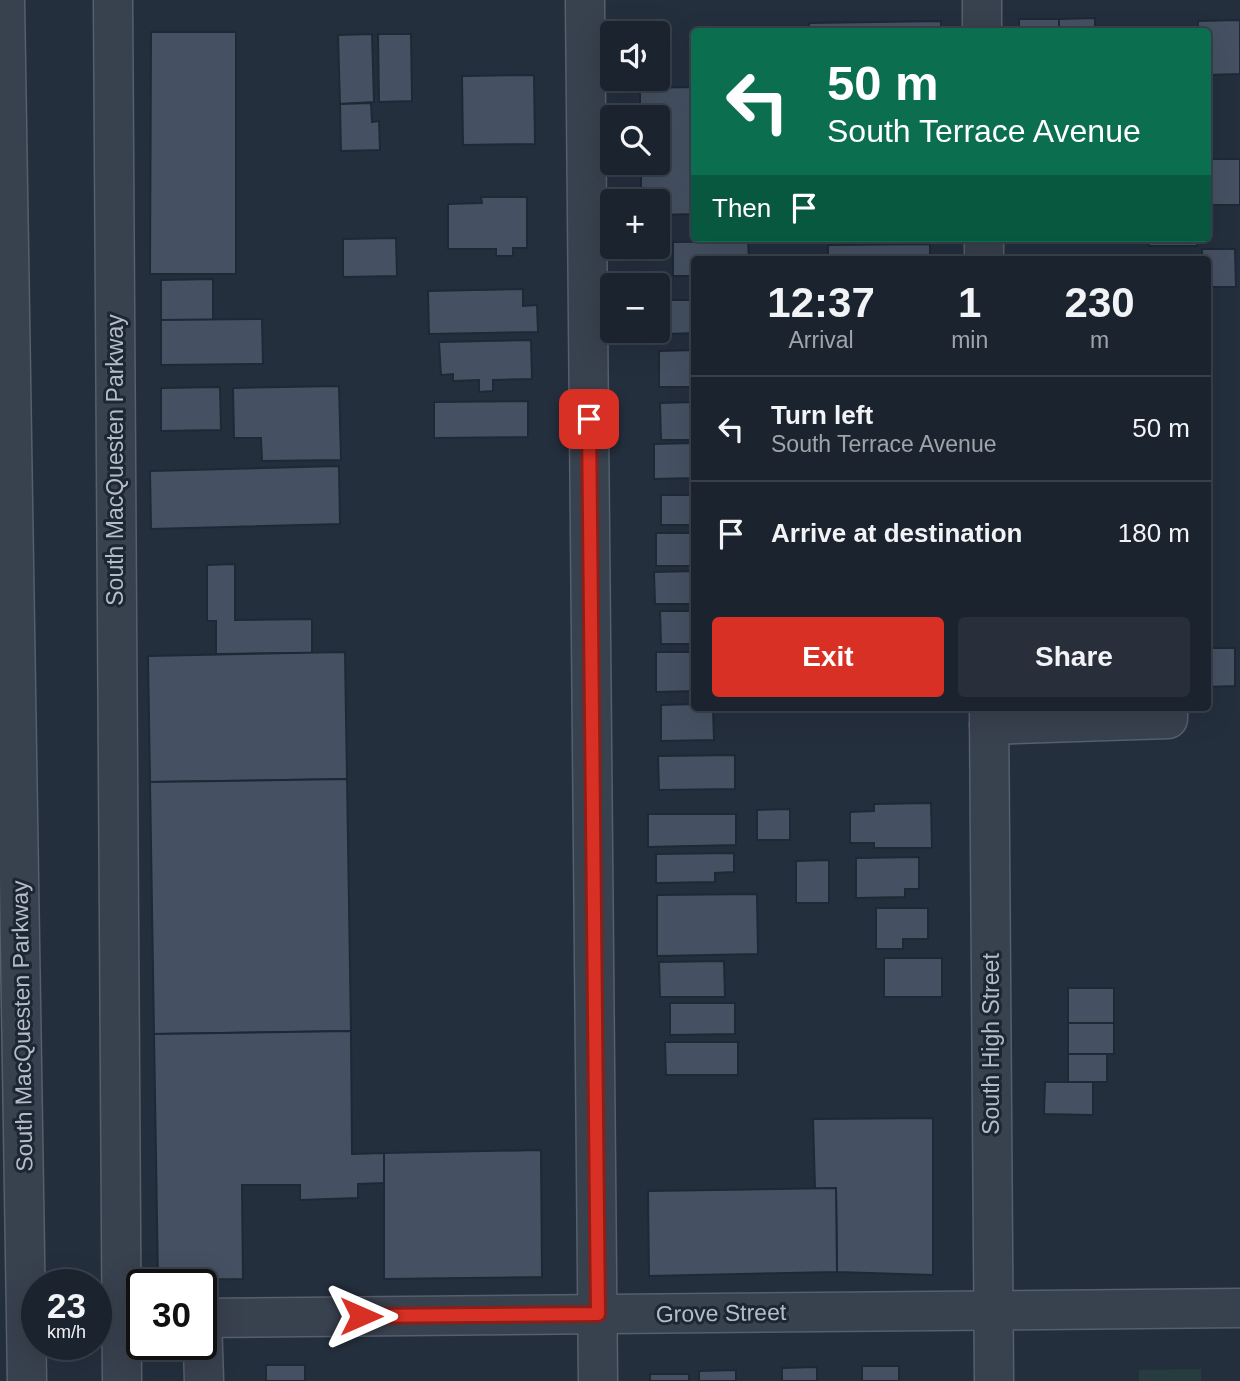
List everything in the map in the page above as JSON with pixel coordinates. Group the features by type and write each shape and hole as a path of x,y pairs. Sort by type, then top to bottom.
{"street":[{"name":"South MacQuesten Parkway","path":"5,0 11,1047 21,1342"},
{"name":"South MacQuesten Parkway","path":"113,0 122,1381"},
{"path":"585,0 598,1381"},
{"path":"982,0 982,28"},
{"path":"989,716 1168,719 1168,711"},
{"name":"South High Street","path":"989,716 994,1381"},
{"name":"Grove Street","path":"217,1318 1240,1308"},
{"name":"South MacQuesten Parkway","path":"24,1360 27,1381"},
{"path":"203,1360 204,1381"}],"green space":[{"path":"1201,1369 1201,1381 1139,1381 1139,1370"}],"building":[{"path":"1095,18 1095,28 1059,28 1059,19"},
{"path":"1019,19 1059,19 1059,28 1019,28"},
{"path":"1240,20 1240,74 1211,75 1211,28 1198,28 1198,21"},
{"path":"941,21 941,28 809,28 809,23"},
{"path":"151,32 236,32 236,274 150,274"},
{"path":"372,34 374,102 340,104 338,35"},
{"path":"378,34 411,34 412,101 379,102"},
{"path":"534,75 535,144 463,145 462,76"},
{"path":"670,87 691,87 691,214 670,215 670,189 641,189 641,175 670,175 670,105 640,105 640,91 670,91"},
{"path":"371,103 372,122 379,121 380,150 341,151 340,104"},
{"path":"1211,159 1240,159 1240,205 1211,205"},
{"path":"481,197 527,197 527,248 513,248 513,256 496,256 496,249 448,249 448,204 482,203"},
{"path":"396,238 397,276 343,277 343,239"},
{"path":"673,242 748,242 749,256 691,256 691,276 673,276"},
{"path":"1148,242 1197,242 1197,246 1149,246"},
{"path":"930,244 930,256 828,256 828,245"},
{"path":"1202,249 1235,249 1236,287 1211,287 1211,256 1202,256"},
{"path":"213,279 213,320 161,320 161,280"},
{"path":"523,289 523,306 537,305 538,332 429,334 428,291"},
{"path":"670,300 691,300 691,333 670,334"},
{"path":"262,319 263,364 161,365 161,320"},
{"path":"531,340 532,379 493,380 493,391 479,392 479,380 453,381 453,374 441,375 439,342"},
{"path":"691,350 691,387 659,387 659,351"},
{"path":"339,386 341,460 262,461 261,438 234,438 233,388"},
{"path":"220,387 221,430 161,431 161,388"},
{"path":"528,401 528,437 434,438 434,402"},
{"path":"691,402 691,440 661,440 660,403"},
{"path":"691,443 691,478 654,479 654,444"},
{"path":"339,466 340,524 151,529 150,471"},
{"path":"661,495 691,495 691,525 661,525"},
{"path":"656,533 691,533 691,566 656,566"},
{"path":"235,564 235,620 312,619 312,653 216,654 216,621 207,621 207,565"},
{"path":"691,571 691,604 655,604 654,572"},
{"path":"660,611 691,611 691,644 661,644"},
{"path":"1211,648 1235,648 1235,686 1211,687"},
{"path":"345,652 347,779 150,782 148,656"},
{"path":"656,652 691,652 691,691 656,692"},
{"path":"691,704 691,711 713,711 714,740 661,741 661,705"},
{"path":"735,755 735,789 659,790 658,756"},
{"path":"347,779 351,1031 154,1034 150,782"},
{"path":"931,803 932,848 874,848 874,843 850,843 850,812 874,811 874,804"},
{"path":"790,809 790,840 757,840 757,810"},
{"path":"648,814 736,814 736,845 648,847"},
{"path":"734,853 734,872 715,873 715,882 656,883 656,854"},
{"path":"919,857 919,889 905,889 905,897 856,898 856,858"},
{"path":"829,860 829,903 796,903 796,861"},
{"path":"757,894 758,954 657,956 657,895"},
{"path":"876,908 928,908 928,939 903,939 903,949 876,949"},
{"path":"884,958 942,958 942,997 884,997"},
{"path":"724,961 725,997 660,997 659,962"},
{"path":"1068,988 1114,988 1114,1023 1068,1023"},
{"path":"670,1003 735,1003 735,1034 670,1035"},
{"path":"1068,1023 1114,1023 1114,1054 1068,1054"},
{"path":"351,1031 352,1154 384,1153 384,1183 358,1184 358,1198 300,1200 300,1185 242,1185 243,1279 217,1279 217,1269 158,1269 154,1034"},
{"path":"665,1042 738,1042 738,1075 666,1075"},
{"path":"1068,1054 1107,1054 1107,1082 1068,1082"},
{"path":"1045,1082 1093,1082 1093,1115 1044,1114"},
{"path":"933,1118 933,1275 837,1272 836,1188 815,1189 813,1119"},
{"path":"541,1150 542,1277 384,1279 384,1153"},
{"path":"836,1188 837,1272 649,1276 648,1191"},
{"path":"266,1365 305,1365 305,1381 266,1381"},
{"path":"862,1366 899,1366 899,1381 862,1381"},
{"path":"817,1367 817,1381 782,1381 782,1368"},
{"path":"736,1370 736,1381 699,1381 699,1371"},
{"path":"650,1374 689,1374 689,1381 650,1381"}],"route":[{"path":"361,1316 598,1314 589,419"}]}
